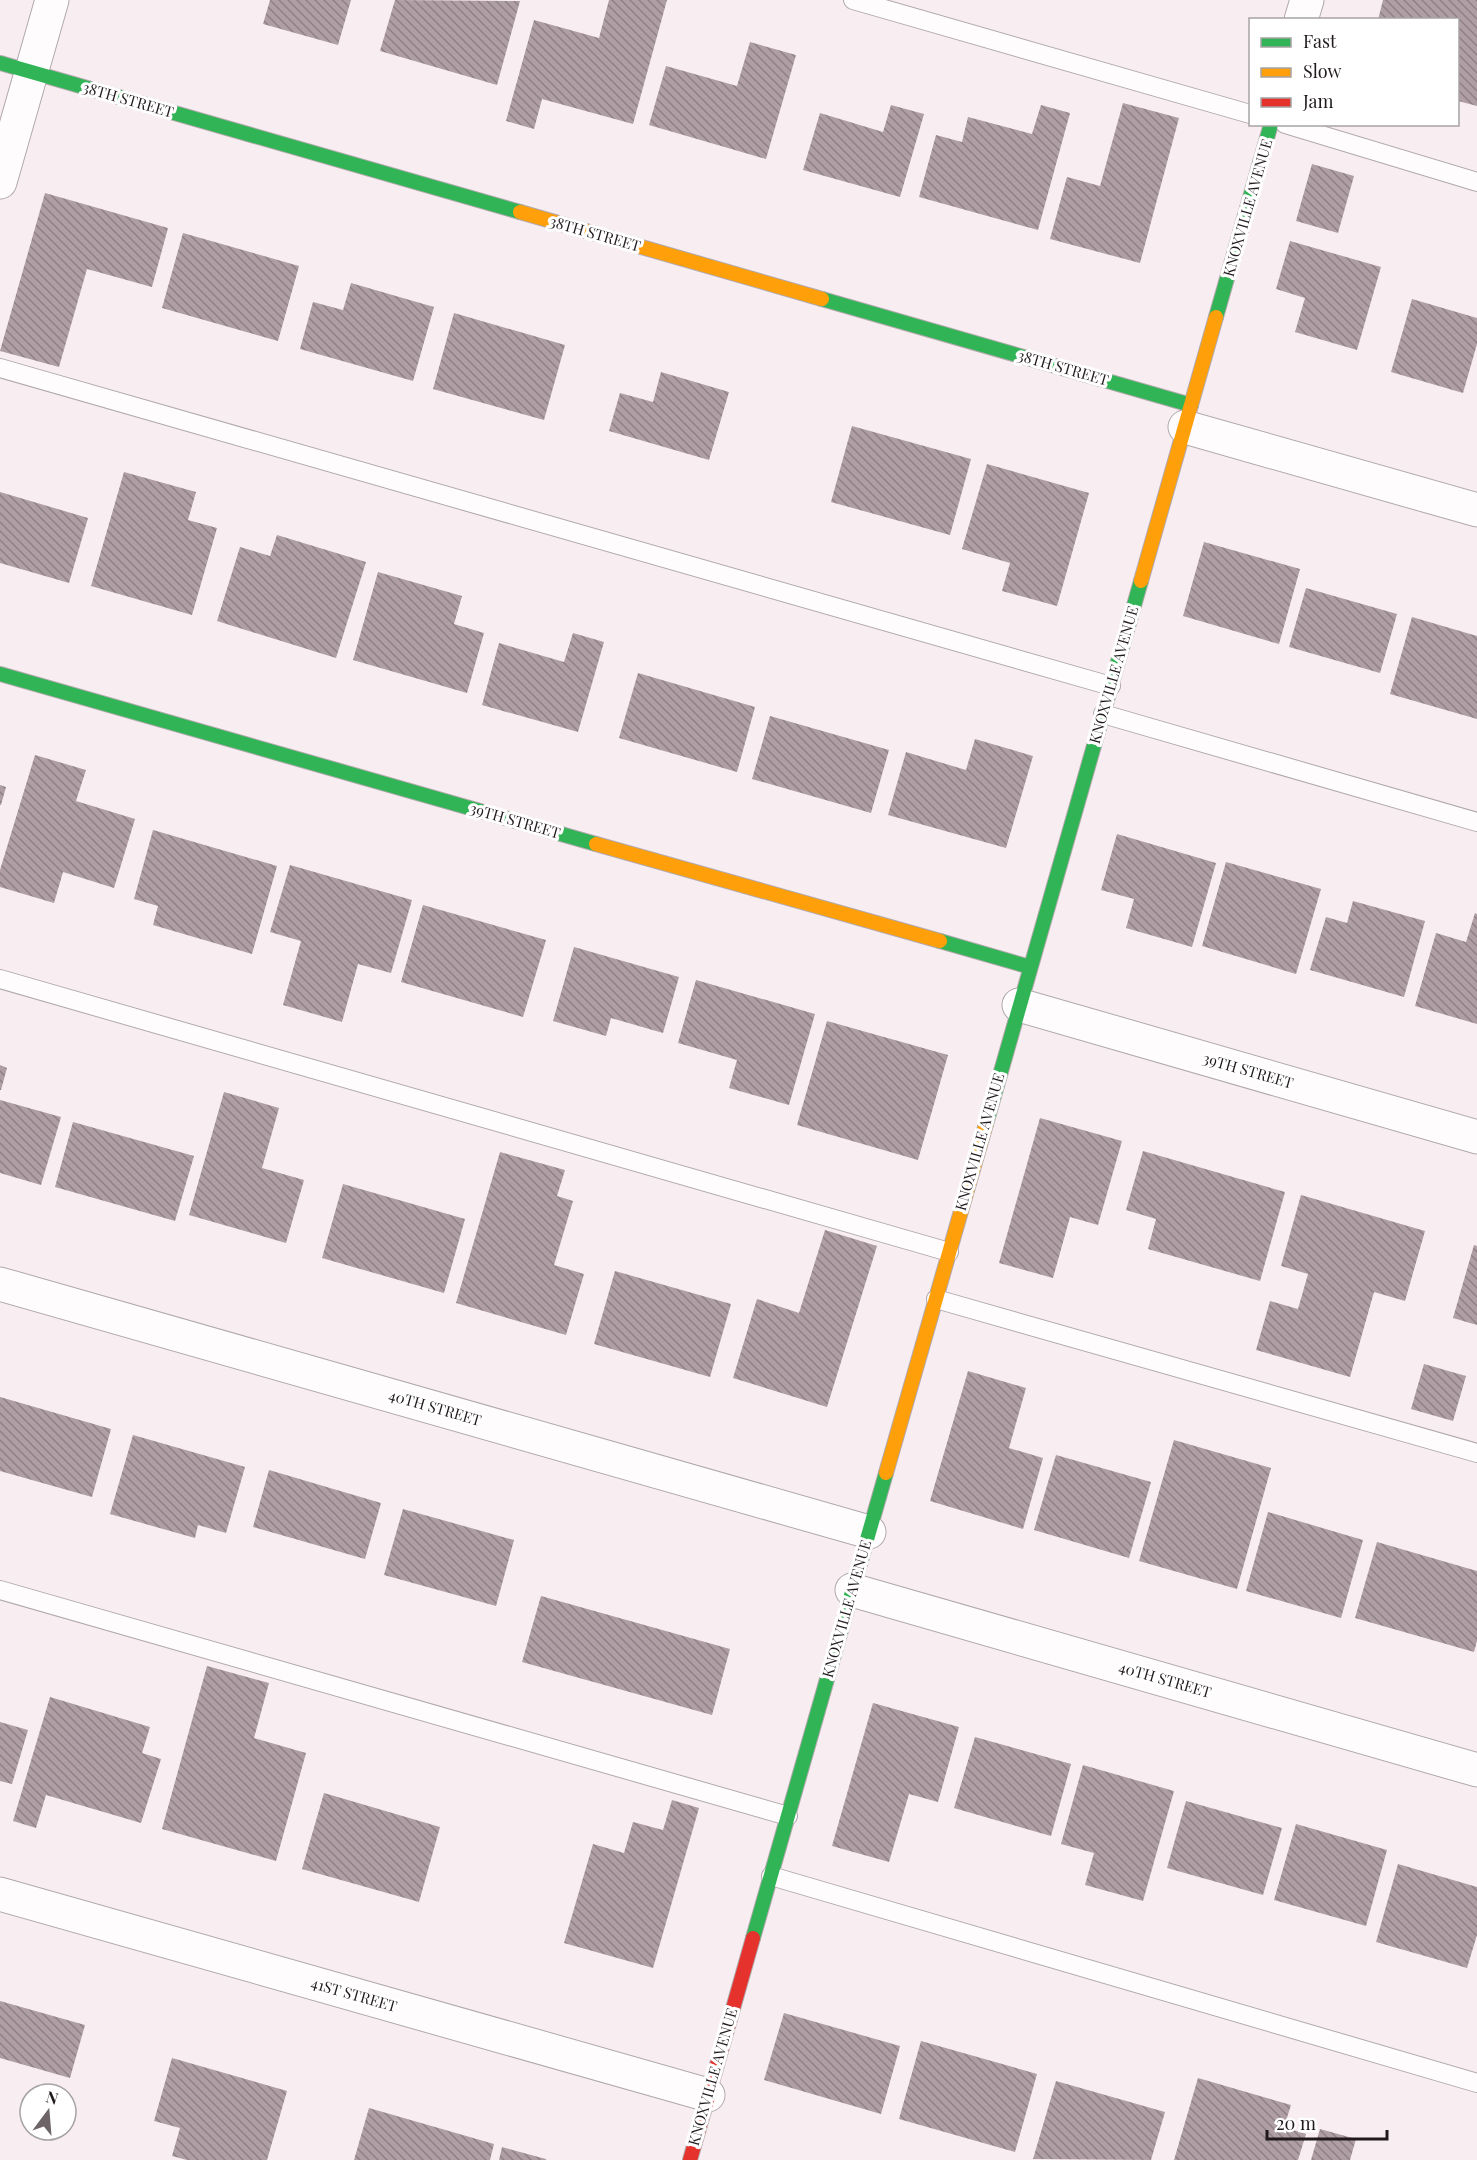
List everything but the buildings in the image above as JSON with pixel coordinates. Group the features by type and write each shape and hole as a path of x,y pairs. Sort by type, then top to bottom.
{"street":[{"path":"0,182 52,0"},
{"path":"1302,18 1307,0"},
{"name":"38TH STREET","path":"0,63 1188,416 1477,510"},
{"name":"KNOXVILLE AVENUE","path":"690,2160 1270,126"},
{"name":"39TH STREET","path":"0,674 1030,967"},
{"name":"39TH STREET","path":"1019,1005 1477,1137"},
{"name":"40TH STREET","path":"0,1284 869,1532"},
{"name":"40TH STREET","path":"852,1590 1477,1770"},
{"name":"41ST STREET","path":"0,1894 708,2095"}],"lane":[{"path":"854,0 1249,113"},
{"path":"1292,126 1477,182"},
{"path":"0,368 1111,686"},
{"path":"1103,714 1477,822"},
{"path":"0,979 949,1252"},
{"path":"936,1299 1477,1453"},
{"path":"0,1590 788,1816"},
{"path":"771,1876 1477,2083"}],"traffic: fast":[{"path":"0,63 520,212"},
{"path":"1216,317 1270,126"},
{"path":"822,299 1191,405"},
{"path":"986,1124 1141,581"},
{"path":"0,674 596,844"},
{"path":"940,941 1030,967"},
{"path":"753,1938 886,1473"}],"traffic: slow":[{"path":"520,212 822,299"},
{"path":"1141,581 1216,317"},
{"path":"596,844 940,941"},
{"path":"886,1473 986,1124"}],"traffic: jam":[{"path":"690,2160 753,1938"}]}
